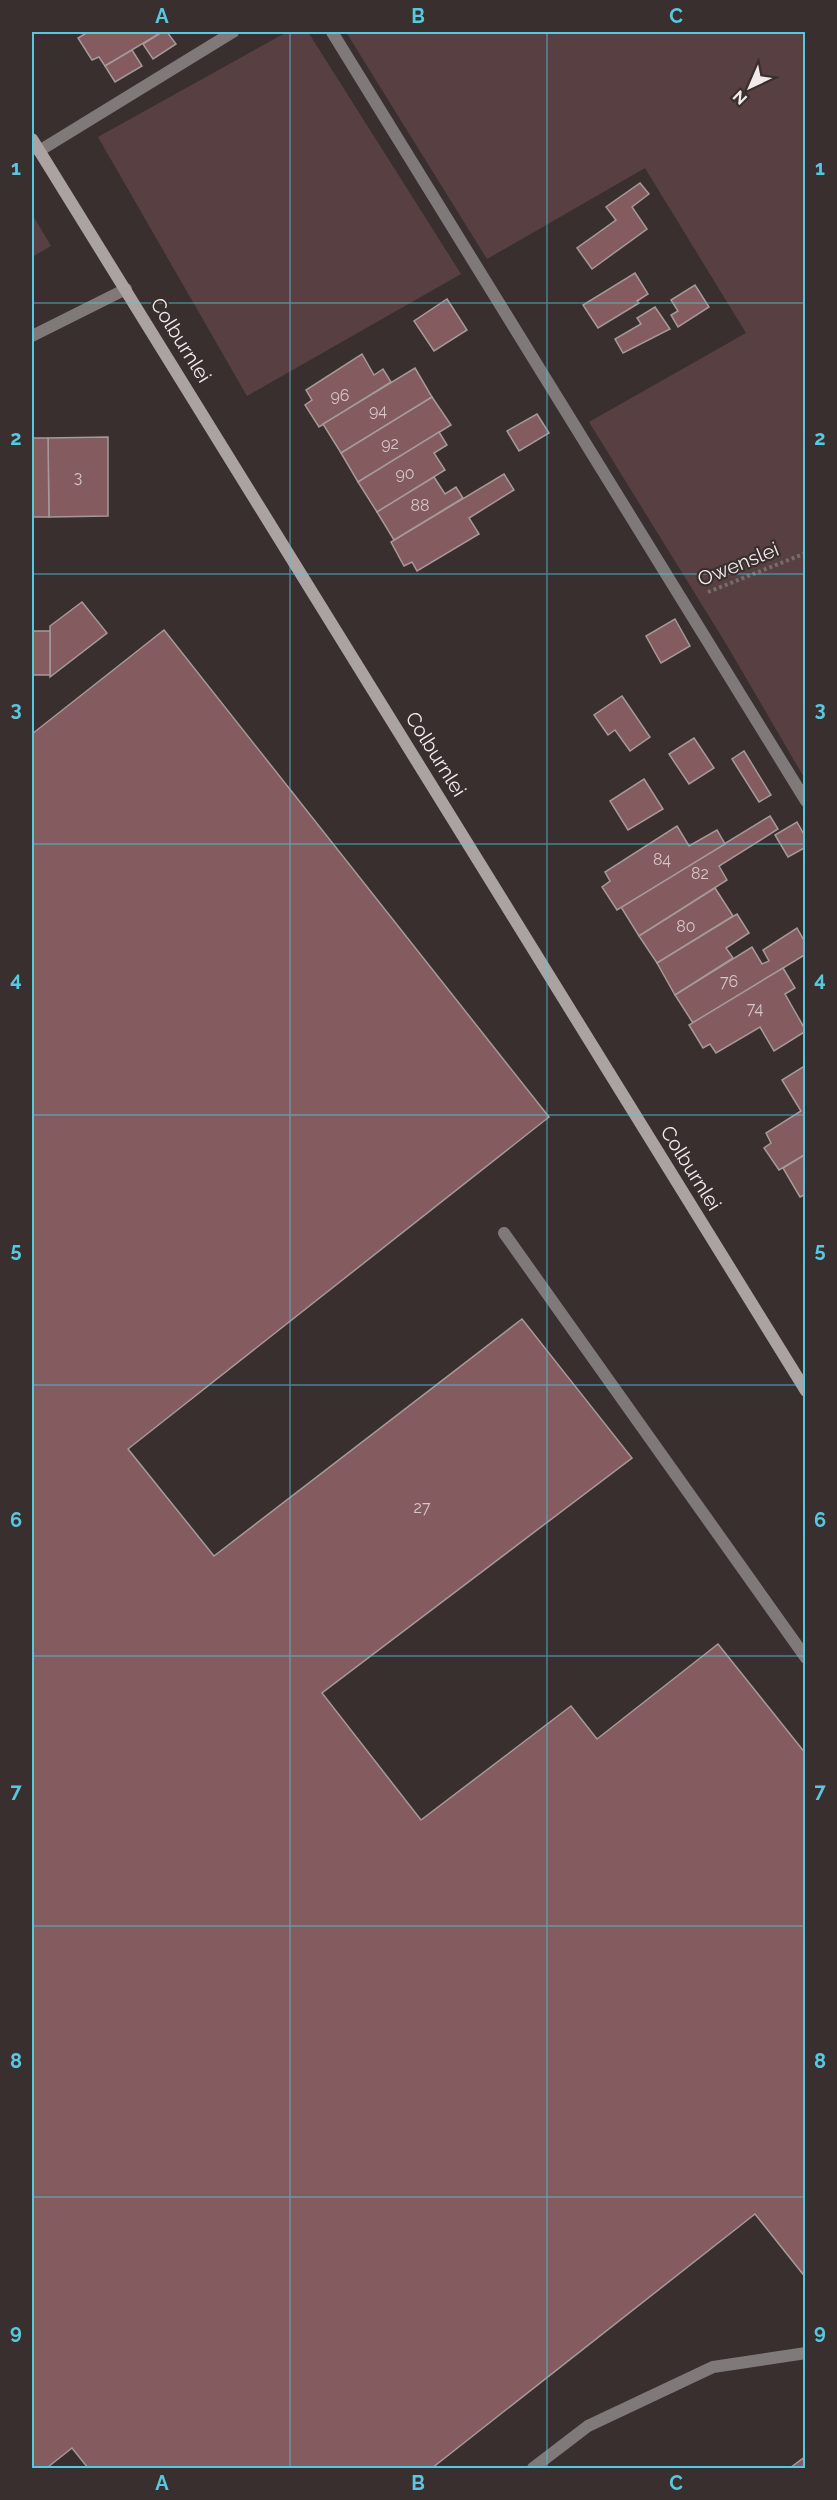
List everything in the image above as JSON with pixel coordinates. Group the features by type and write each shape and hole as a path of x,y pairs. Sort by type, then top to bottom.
{"street":[{"path":"39,151 233,32"},
{"path":"332,32 806,801"},
{"name":"Colburnlei","path":"32,139 806,1390"},
{"path":"32,336 126,289"},
{"path":"504,1233 806,1658"},
{"path":"532,2469 588,2426 713,2367 806,2353"}],"path":[{"name":"Owenslei","path":"683,602 806,553"}],"shaded area":[{"path":"287,32 308,32 461,274 247,396 98,137"},
{"path":"346,32 805,32 805,779 728,647 589,422 746,333 645,168 487,259"},
{"path":"32,214 51,246 32,257"}],"building":[{"path":"88,32 162,32 105,66 99,57 92,60 78,38"},
{"path":"162,32 167,32 176,44 153,59 143,44"},
{"path":"132,50 142,66 115,82 105,66"},
{"path":"640,183 649,194 632,207 647,229 592,269 577,248 616,220 606,207"},
{"path":"635,273 648,294 637,301 639,303 598,328 583,305"},
{"path":"695,285 709,307 678,327 671,315 678,311 671,300"},
{"path":"447,299 467,330 434,351 414,321"},
{"path":"655,307 670,329 623,353 615,339 641,324 637,318"},
{"path":"362,354 374,375 383,369 391,382 319,427 305,405 312,400 306,390"},
{"path":"415,368 432,397 341,453 323,424"},
{"path":"432,397 451,425 358,482 341,453"},
{"path":"537,414 549,433 519,451 507,431"},
{"path":"439,432 447,445 434,453 445,470 377,512 358,482"},
{"path":"108,437 108,516 49,517 48,438"},
{"path":"32,438 48,438 49,517 32,517"},
{"path":"504,474 514,490 469,518 479,534 417,571 412,562 404,566 391,542"},
{"path":"434,477 445,494 456,487 463,498 394,540 377,512"},
{"path":"82,602 107,633 50,677 50,626"},
{"path":"675,619 690,646 661,663 646,636"},
{"path":"164,630 549,1117 128,1449 214,1556 522,1319 632,1458 322,1693 421,1820 571,1706 597,1739 718,1644 806,1754 806,2278 755,2214 432,2468 88,2468 72,2448 48,2467 50,2468 32,2468 32,734"},
{"path":"32,631 50,631 50,675 32,675"},
{"path":"622,696 650,737 630,751 615,730 608,735 594,715"},
{"path":"694,738 714,768 689,784 669,754"},
{"path":"744,751 771,795 759,802 732,759"},
{"path":"644,779 663,809 628,830 610,801"},
{"path":"770,816 778,829 719,866 727,880 639,936 621,907"},
{"path":"797,822 806,838 806,847 788,857 775,835"},
{"path":"677,826 689,846 717,830 725,844 617,910 602,887 610,881 605,872"},
{"path":"715,888 733,916 657,963 639,936"},
{"path":"737,914 749,933 726,948 733,958 675,995 657,963"},
{"path":"797,928 806,944 806,954 693,1023 675,995 752,947 762,964 769,961 763,950"},
{"path":"783,968 795,988 785,994 806,1031 774,1051 760,1027 716,1053 710,1044 703,1048 689,1025"},
{"path":"806,1065 806,1154 779,1170 764,1148 771,1143 766,1133 801,1111 782,1080"},
{"path":"806,1154 806,1194 800,1197 783,1168"},
{"path":"806,2456 806,2468 790,2468"}]}
